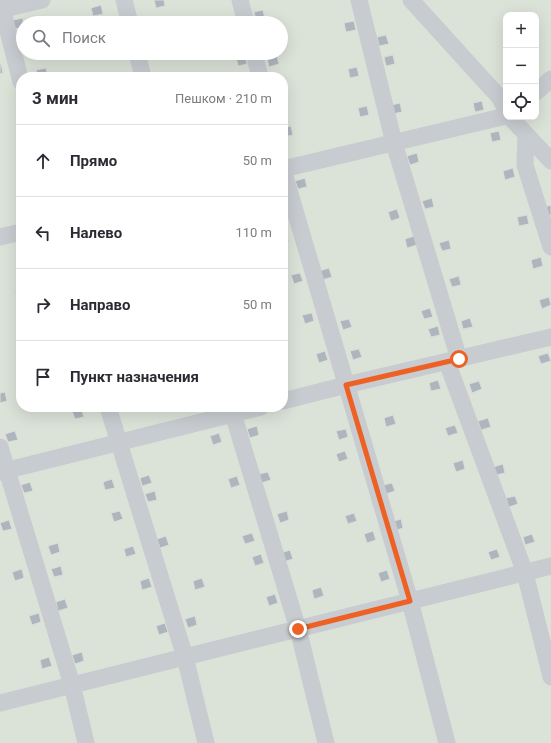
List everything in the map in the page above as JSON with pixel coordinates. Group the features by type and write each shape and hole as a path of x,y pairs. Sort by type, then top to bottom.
{"lane":[{"path":"18,72 1,7 42,0"},
{"path":"124,0 128,16"},
{"path":"240,0 244,16"},
{"path":"360,0 394,143 453,360 525,573 551,677"},
{"path":"411,0 500,98 503,104"},
{"path":"139,60 142,72"},
{"path":"256,60 259,72"},
{"path":"539,89 551,79"},
{"path":"288,168 503,117"},
{"path":"513,120 551,161"},
{"path":"526,135 525,165 551,247"},
{"path":"288,186 410,601 447,743"},
{"path":"0,237 16,233"},
{"path":"288,400 551,337"},
{"path":"109,412 185,657 206,743"},
{"path":"3,471 118,443 228,412"},
{"path":"232,412 298,629 326,743"},
{"path":"0,447 3,471 72,685 86,743"},
{"path":"0,703 551,566"}],"shaded area":[{"path":"0,0 551,0 551,743 0,743"}],"building":[{"path":"154,0 164,0 165,6 156,8"},
{"path":"101,5 103,14 93,16 91,8"},
{"path":"263,10 264,16 255,16 254,12"},
{"path":"16,19 16,29 15,29 13,20"},
{"path":"354,21 356,30 346,32 344,23"},
{"path":"386,35 389,44 379,46 377,37"},
{"path":"393,55 395,64 386,66 384,57"},
{"path":"237,60 246,60 247,64 238,66"},
{"path":"267,60 278,60 279,64 269,67"},
{"path":"0,64 3,73 0,74"},
{"path":"357,67 359,76 350,78 348,69"},
{"path":"46,68 47,72 37,72 36,70"},
{"path":"482,101 484,110 475,112 473,103"},
{"path":"400,103 402,112 393,114 391,105"},
{"path":"367,106 369,115 360,117 358,108"},
{"path":"291,126 293,135 288,136 288,127"},
{"path":"499,131 501,140 492,142 490,133"},
{"path":"417,153 419,162 410,165 407,156"},
{"path":"513,168 515,177 505,180 503,171"},
{"path":"305,178 307,187 298,189 295,181"},
{"path":"432,198 434,207 425,209 422,201"},
{"path":"551,205 551,215 548,216 545,207"},
{"path":"397,209 400,218 391,221 388,212"},
{"path":"527,215 529,224 519,226 517,217"},
{"path":"414,236 417,245 407,248 405,239"},
{"path":"449,240 451,249 442,251 439,243"},
{"path":"541,257 543,266 533,269 531,260"},
{"path":"329,268 332,277 322,280 319,271"},
{"path":"300,273 303,281 294,284 291,275"},
{"path":"459,276 461,285 452,287 449,279"},
{"path":"549,297 551,305 542,309 539,300"},
{"path":"430,308 433,317 424,319 421,311"},
{"path":"312,313 314,321 305,324 302,315"},
{"path":"470,318 473,327 463,329 461,321"},
{"path":"349,319 352,327 343,330 340,321"},
{"path":"438,326 440,335 431,337 428,329"},
{"path":"359,349 362,357 353,360 350,351"},
{"path":"325,351 328,360 319,363 316,354"},
{"path":"548,353 551,361 541,364 538,356"},
{"path":"438,380 441,389 431,391 429,383"},
{"path":"479,381 482,389 472,393 469,384"},
{"path":"5,392 7,401 0,403 0,393"},
{"path":"72,412 82,412 84,417 75,419"},
{"path":"393,415 396,424 386,427 384,418"},
{"path":"488,418 491,427 481,430 478,421"},
{"path":"455,425 458,433 448,436 445,428"},
{"path":"257,426 259,435 250,438 247,429"},
{"path":"346,429 348,437 339,440 336,431"},
{"path":"15,431 18,440 8,442 5,434"},
{"path":"219,433 222,442 213,445 210,436"},
{"path":"345,451 348,459 339,462 336,454"},
{"path":"463,460 465,469 456,472 453,463"},
{"path":"503,464 505,473 496,475 493,467"},
{"path":"268,472 271,480 261,483 259,474"},
{"path":"149,475 152,483 142,486 140,478"},
{"path":"237,476 240,485 231,488 228,479"},
{"path":"112,479 115,488 105,490 103,482"},
{"path":"30,482 33,491 24,493 21,485"},
{"path":"392,483 395,491 386,494 383,485"},
{"path":"155,491 157,500 148,502 145,494"},
{"path":"515,496 518,504 509,507 506,498"},
{"path":"120,511 123,519 114,522 111,513"},
{"path":"287,511 289,520 280,523 277,514"},
{"path":"354,513 357,521 348,524 345,516"},
{"path":"401,519 403,528 394,531 391,522"},
{"path":"9,520 12,529 3,531 0,523"},
{"path":"373,531 376,540 367,543 364,534"},
{"path":"252,533 255,541 245,544 242,536"},
{"path":"532,534 535,542 525,545 523,537"},
{"path":"166,536 169,545 160,548 157,539"},
{"path":"58,543 60,552 51,555 48,546"},
{"path":"133,546 136,554 126,557 124,549"},
{"path":"497,549 500,557 491,560 488,552"},
{"path":"290,550 293,559 283,562 281,553"},
{"path":"261,554 264,563 255,566 252,557"},
{"path":"61,566 63,575 54,577 51,569"},
{"path":"22,569 24,578 15,581 12,572"},
{"path":"387,570 390,579 381,582 378,573"},
{"path":"149,578 152,587 142,590 140,581"},
{"path":"202,578 205,587 195,590 193,581"},
{"path":"321,587 324,596 314,599 312,590"},
{"path":"275,594 278,603 269,606 266,597"},
{"path":"65,599 68,608 58,611 56,602"},
{"path":"39,613 41,622 32,625 29,616"},
{"path":"195,616 197,625 188,628 185,619"},
{"path":"165,623 168,632 159,635 156,626"},
{"path":"82,652 84,661 75,664 72,655"},
{"path":"49,657 52,666 42,669 40,660"}],"route":[{"path":"298,629 410,601 346,385 459,359"}]}
